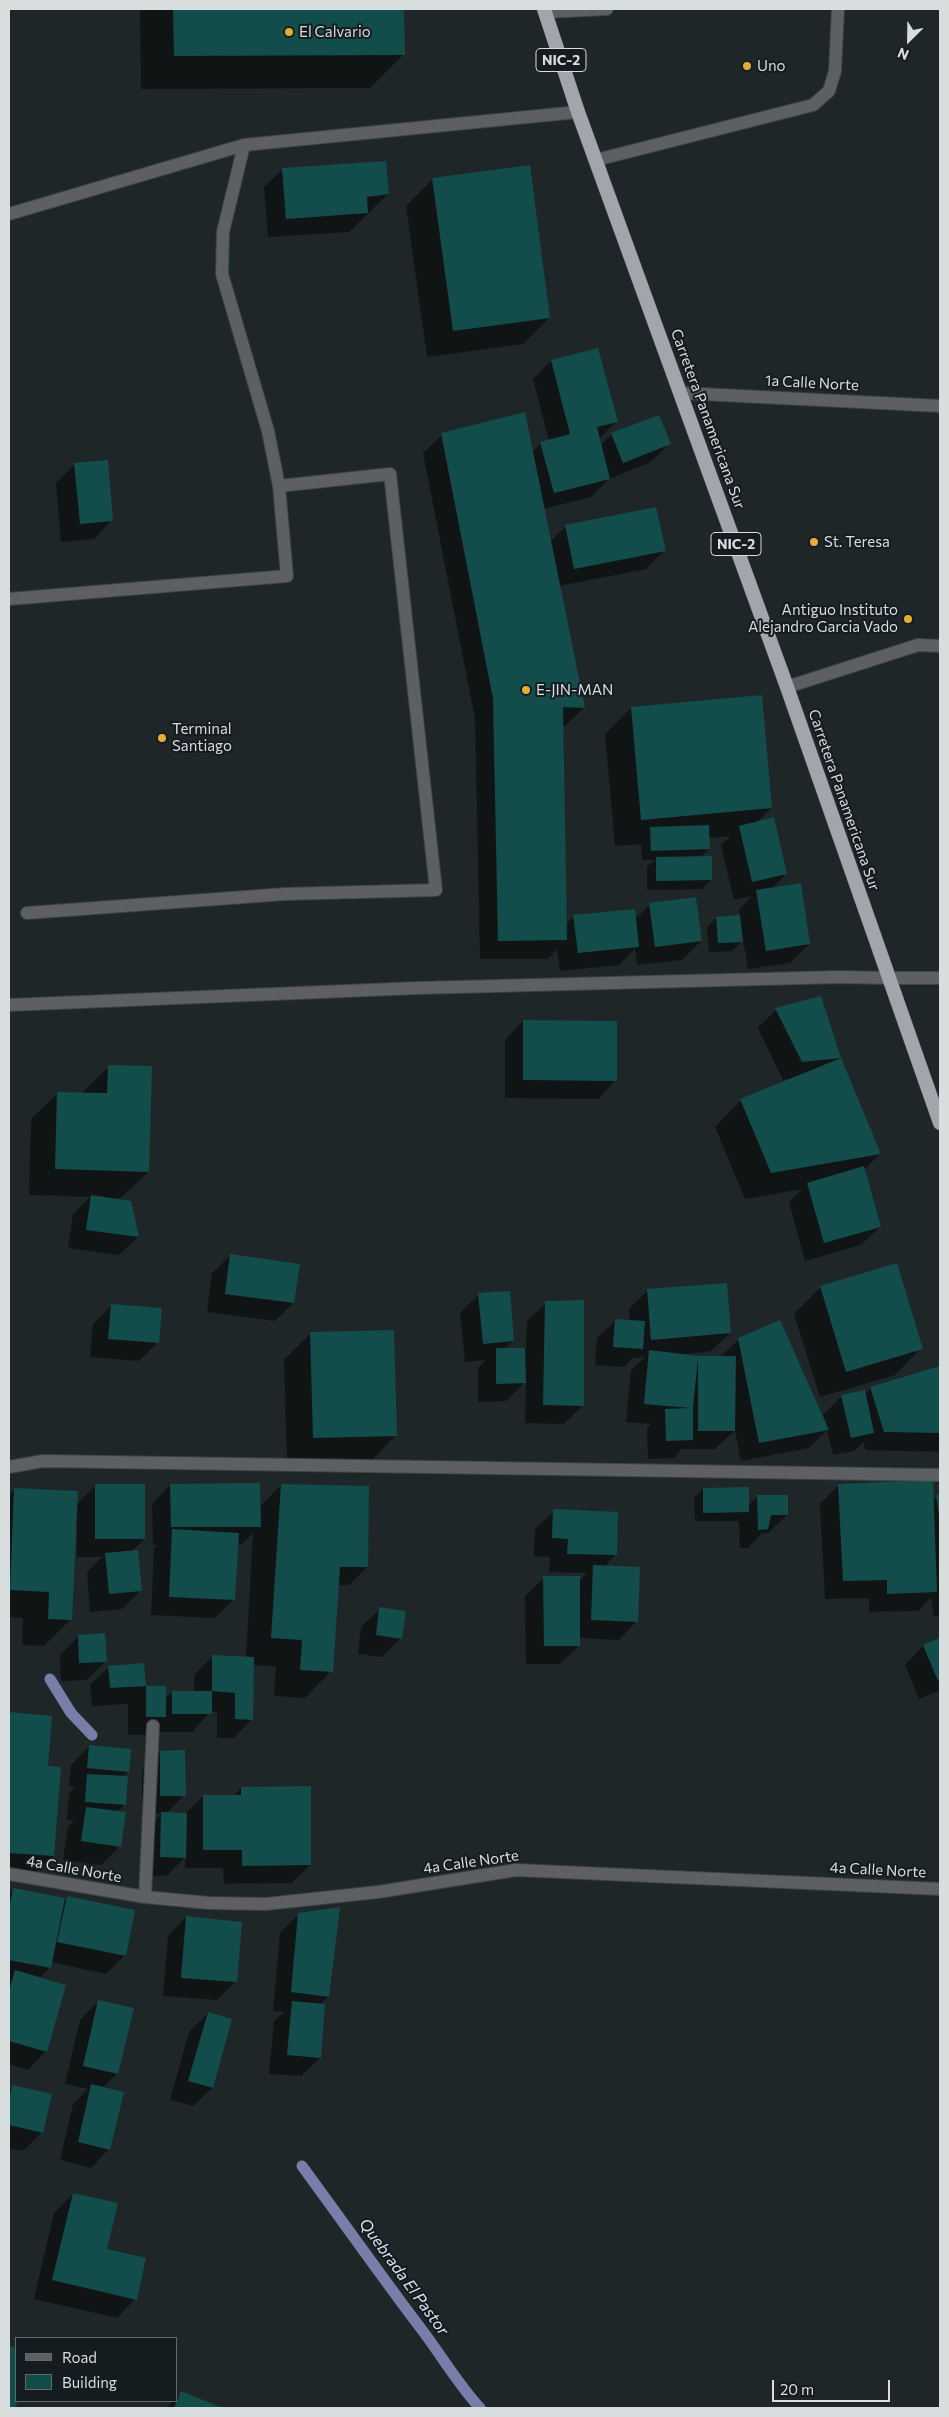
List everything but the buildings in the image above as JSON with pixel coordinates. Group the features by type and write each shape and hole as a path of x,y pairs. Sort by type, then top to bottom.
{"highway":[{"name":"Carretera Panamericana Sur","path":"545,10 578,112 787,687 940,1123"}],"street":[{"path":"545,10 607,9"},
{"path":"596,160 812,105 829,91 835,71 838,9"},
{"path":"9,214 244,145 578,112"},
{"path":"9,599 288,576 279,486 268,432 222,274 224,232 244,145"},
{"name":"1a Calle Norte","path":"681,393 940,406"},
{"path":"27,913 285,894 436,890 390,474 279,486"},
{"path":"787,687 918,645 940,646"},
{"path":"9,1005 418,988 839,977 940,978"},
{"path":"9,1467 43,1461 940,1475"},
{"path":"145,1897 153,1726"},
{"name":"4a Calle Norte","path":"9,1874 145,1897 209,1903 266,1904 378,1892 516,1870 940,1889"}],"waterway":[{"name":"Quebrada El Pastor","path":"50,1679 71,1713 92,1735"},
{"name":"Quebrada El Pastor","path":"302,2166 456,2378 480,2408"}],"place":[{"name":"El Calvario","path":"289,32"},
{"name":"Uno","path":"747,66"},
{"name":"St. Teresa","path":"814,542"},
{"name":"Antiguo Instituto Alejandro Garcia Vado","path":"908,619"},
{"name":"E-JIN-MAN","path":"526,690"},
{"name":"Terminal Santiago","path":"162,738"}]}
